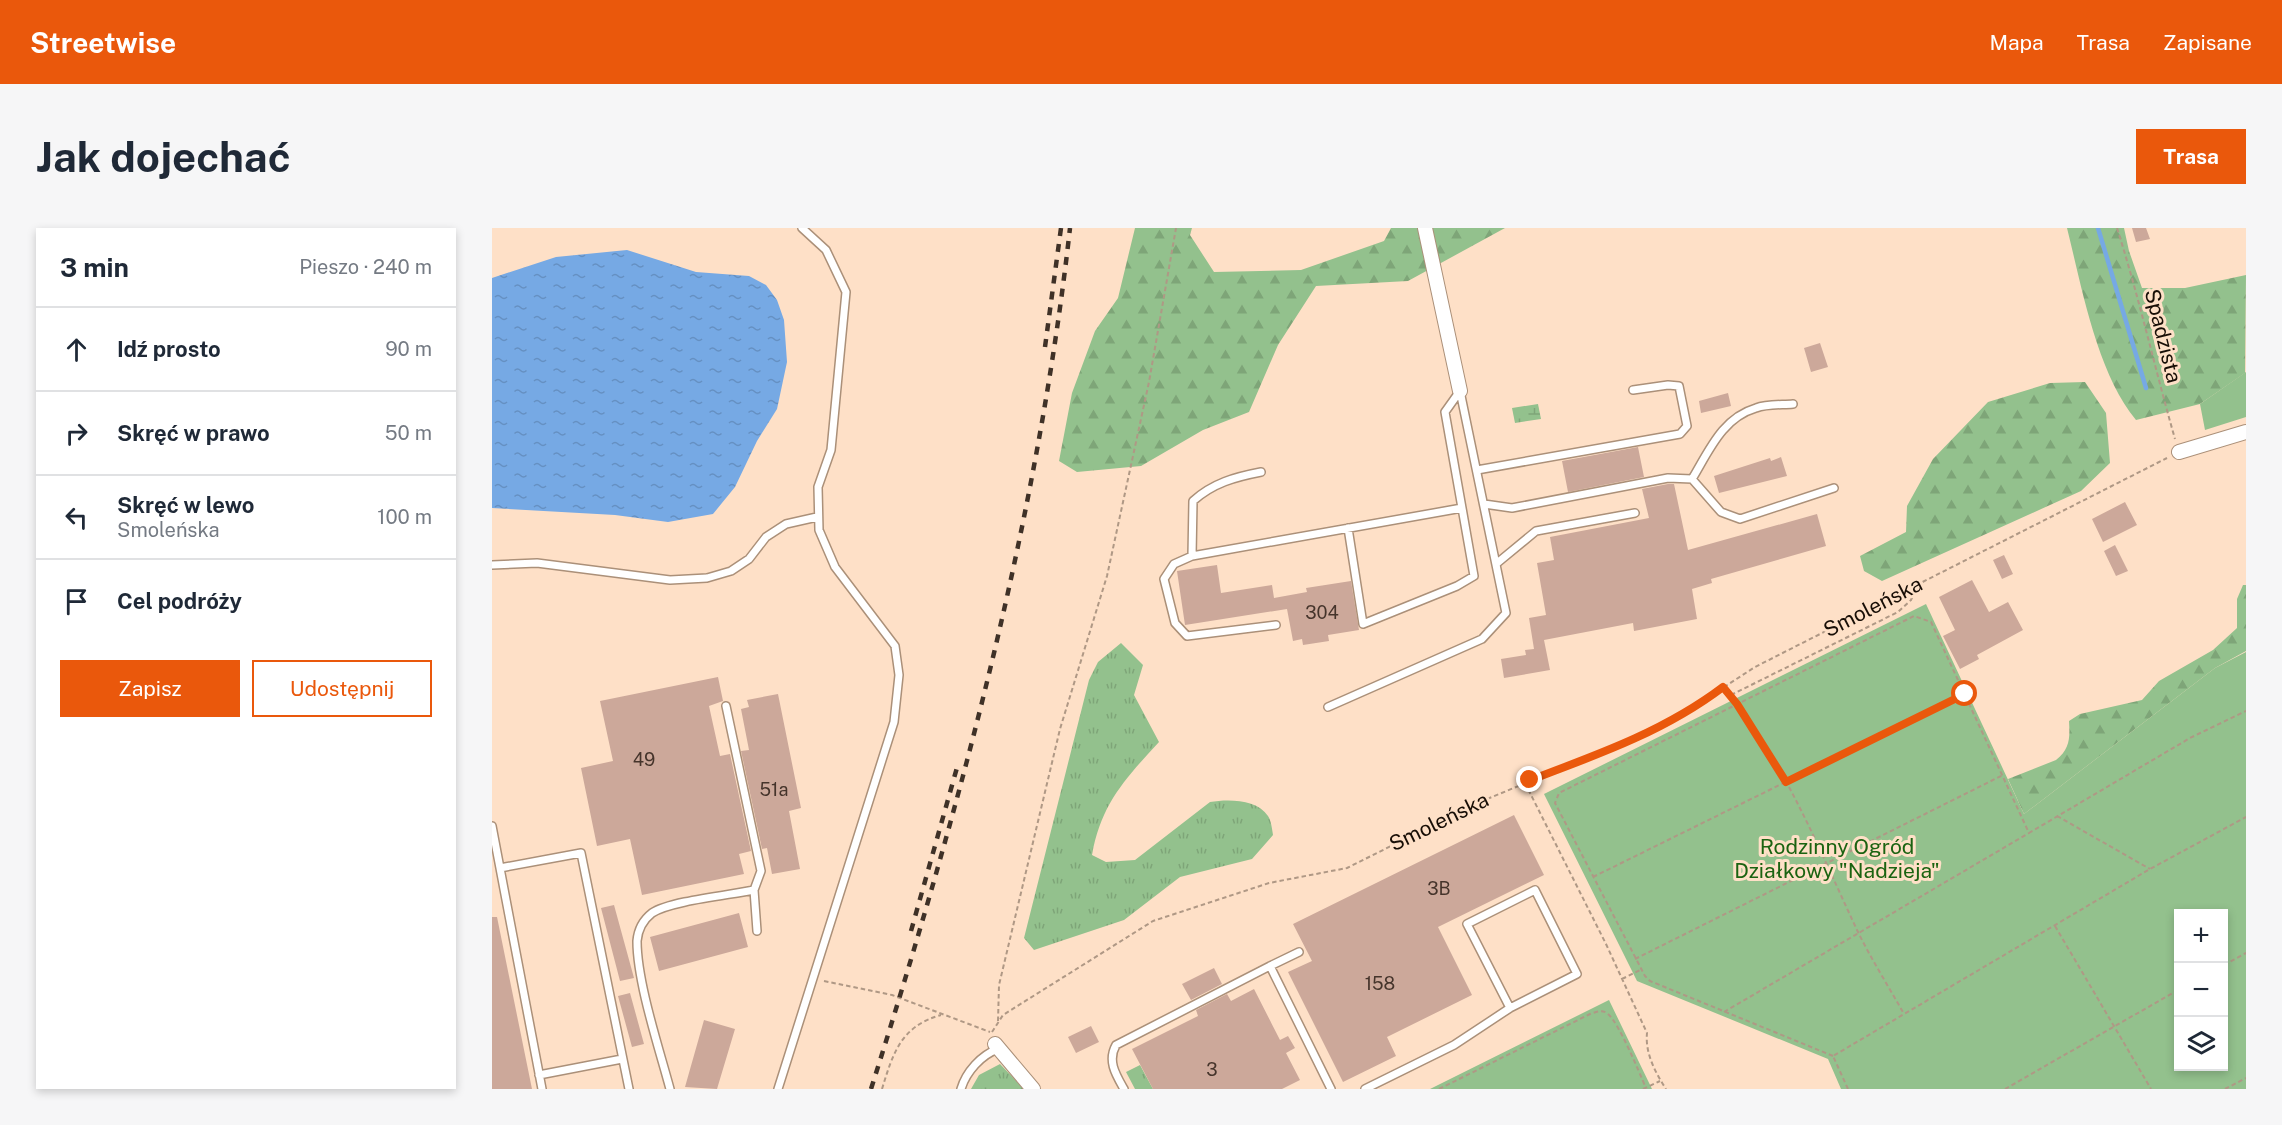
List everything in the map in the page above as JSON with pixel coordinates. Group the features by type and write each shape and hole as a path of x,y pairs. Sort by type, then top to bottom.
{"street":[{"path":"1425,228 1460,391"},
{"path":"2179,452 2246,432"},
{"path":"995,1042 1033,1089"}],"lane":[{"path":"777,1089 894,722 899,675 895,646 835,567 819,530 818,487 831,450 846,292 826,250 802,228"},
{"path":"1477,470 1680,434 1685,431 1687,426 1679,386 1668,385 1633,390"},
{"path":"1328,707 1482,639 1506,613 1460,391"},
{"path":"1348,528 1363,624 1457,586 1474,576 1445,412 1460,391"},
{"path":"1692,479 1721,430 1735,418 1756,407 1793,404"},
{"path":"1192,556 1193,501 1205,490 1232,478 1261,472"},
{"path":"1484,504 1512,508 1668,478 1692,479 1721,512 1740,519 1834,488"},
{"path":"1276,624 1187,636 1175,623 1164,579 1174,564 1192,556 1462,508"},
{"path":"1496,564 1536,531 1635,513"},
{"path":"492,565 537,563 670,580 706,578 731,571 749,558 766,537 786,524 817,517"},
{"path":"726,706 761,871 754,890 757,931"},
{"path":"492,826 542,1089"},
{"path":"500,868 581,853 628,1089"},
{"path":"670,1089 642,973 637,939 640,927 653,912 668,907 754,890"},
{"path":"1365,1089 1454,1045 1510,1008 1577,974 1535,890 1467,924 1510,1008"},
{"path":"1124,1089 1113,1068 1112,1056 1116,1046 1299,952"},
{"path":"1270,966 1331,1089"},
{"path":"961,1089 976,1064 989,1052 995,1042"},
{"path":"539,1075 622,1059"}],"path":[{"path":"998,1021 999,986 1060,729 1107,576 1149,382 1176,228"},
{"name":"Spadzista","path":"2117,228 2131,268 2140,316 2179,452"},
{"name":"Smoleńska","path":"995,1042 998,1021 1003,1015 1153,921 1269,883 1347,868 1475,804 1647,733 1684,713 1745,672 2162,463 2179,452"},
{"path":"1730,695 1898,612 1911,600 1918,584"},
{"path":"1848,1089 1833,1056 1650,981 1634,960 1556,803 1559,793 1914,616 1931,622 2029,832"},
{"path":"1723,687 1737,704 1786,782 1828,863 1858,933 1904,1014"},
{"path":"1593,877 1965,694"},
{"path":"1725,1012 2190,738 2246,711"},
{"path":"1634,960 2002,775"},
{"path":"1525,782 1647,1033 1646,1046 1666,1089"},
{"path":"2057,816 2150,869"},
{"path":"1833,1056 2150,869 2246,817"},
{"path":"2055,925 2151,1089"},
{"path":"2227,963 2246,953"},
{"path":"1622,979 1640,970"},
{"path":"813,979 892,995 941,1015 995,1042"},
{"path":"2005,1089 2174,992"},
{"path":"1439,1089 1590,1014 1602,1011 1607,1013 1616,1026 1645,1088 1661,1081"},
{"path":"882,1089 893,1054 904,1036 924,1020 941,1015"},
{"path":"2225,1089 2246,1078"}],"green space":[{"path":"1135,228 1192,228 1190,235 1214,272 1301,270 1384,241 1391,228 1505,228 1408,281 1316,286 1278,345 1249,412 1203,430 1141,466 1077,472 1059,461 1072,393 1095,331 1118,298"},
{"path":"2067,228 2124,228 2129,251 2142,288 2185,288 2246,275 2245,373 2200,404 2136,420 2122,401 2111,379 2092,329"},
{"path":"2246,372 2246,417 2205,430 2200,404"},
{"path":"2085,382 2106,413 2110,463 2081,491 1882,581 1864,571 1860,556 1906,532 1907,506 1933,459 1988,402 2050,383"},
{"path":"1538,404 1541,419 1515,423 1512,408"},
{"path":"2243,585 2246,585 2246,651 2215,668 2024,814 2008,779 2061,756 2068,743 2069,721 2080,714 2142,700 2159,681 2213,650 2237,628 2237,599"},
{"name":"Rodzinny Ogród Działkowy \"Nadzieja\"","path":"1926,604 2024,814 2215,668 2246,652 2246,1089 1841,1089 1828,1059 1637,981 1544,794"},
{"path":"1121,643 1143,665 1134,695 1159,742 1116,793 1101,821 1092,855 1106,862 1135,860 1210,802 1217,801 1250,803 1257,806 1269,818 1273,835 1252,859 1180,877 1124,920 1034,950 1024,938 1089,680 1098,662"},
{"path":"1609,1000 1652,1089 1430,1089"},
{"path":"1000,1064 1024,1089 971,1089 979,1075"},
{"path":"1140,1065 1153,1089 1135,1089 1126,1072"}],"water":[{"path":"627,250 696,272 749,276 766,285 777,300 784,320 787,362 777,409 757,441 735,487 713,514 668,522 615,515 492,508 492,278 556,257"}],"building":[{"path":"2132,228 2146,228 2150,239 2136,242"},
{"path":"1820,343 1828,367 1811,372 1804,348"},
{"path":"1728,393 1731,406 1701,413 1699,401"},
{"path":"1638,447 1644,477 1568,492 1562,461"},
{"path":"1781,457 1787,476 1719,493 1714,476 1770,458 1771,461"},
{"path":"1674,484 1688,550 1817,514 1826,546 1711,579 1712,583 1692,589 1697,619 1634,631 1633,623 1544,640 1550,670 1504,678 1501,659 1526,655 1525,650 1534,649 1529,618 1546,615 1537,563 1554,560 1550,537 1649,518 1642,489"},
{"path":"2125,502 2137,525 2103,542 2092,519"},
{"path":"2115,545 2128,571 2116,576 2104,551"},
{"path":"2004,555 2013,574 2002,579 1993,560"},
{"path":"1217,565 1221,593 1272,585 1274,598 1307,592 1306,588 1351,581 1359,630 1328,635 1329,641 1303,645 1302,639 1293,641 1287,609 1185,625 1177,571"},
{"path":"1972,580 1989,612 2008,602 2023,630 1977,655 1979,659 1960,669 1943,636 1955,630 1939,597"},
{"path":"718,677 723,701 709,706 720,756 730,754 751,851 739,854 744,874 642,895 630,839 597,846 581,768 613,761 600,701"},
{"path":"778,694 801,808 789,811 800,869 772,874 767,848 762,849 741,751 749,750 741,709 749,707 747,700"},
{"path":"1514,815 1544,875 1438,927 1472,995 1387,1037 1396,1056 1343,1082 1288,972 1312,961 1293,924"},
{"path":"614,905 634,978 620,981 601,908"},
{"path":"739,913 748,947 659,971 650,937"},
{"path":"492,917 497,917 532,1089 492,1089"},
{"path":"1214,968 1222,984 1191,1000 1182,984"},
{"path":"1254,989 1280,1040 1288,1036 1295,1048 1286,1053 1300,1080 1282,1089 1153,1089 1132,1049 1198,1016 1196,1010 1227,994 1231,1001"},
{"path":"630,993 644,1044 632,1047 618,996"},
{"path":"704,1020 735,1029 717,1089 685,1087"},
{"path":"1091,1026 1099,1042 1076,1053 1068,1037"}],"waterway":[{"path":"2098,228 2146,388"}],"railway":[{"path":"1045,347 1061,228"},
{"path":"871,1089 935,877 992,663 1038,447 1056,338 1070,228"},
{"path":"911,931 958,764"}],"route":[{"path":"1530,780 1647,733 1684,713 1723,687 1737,704 1786,782 1965,694"}]}
